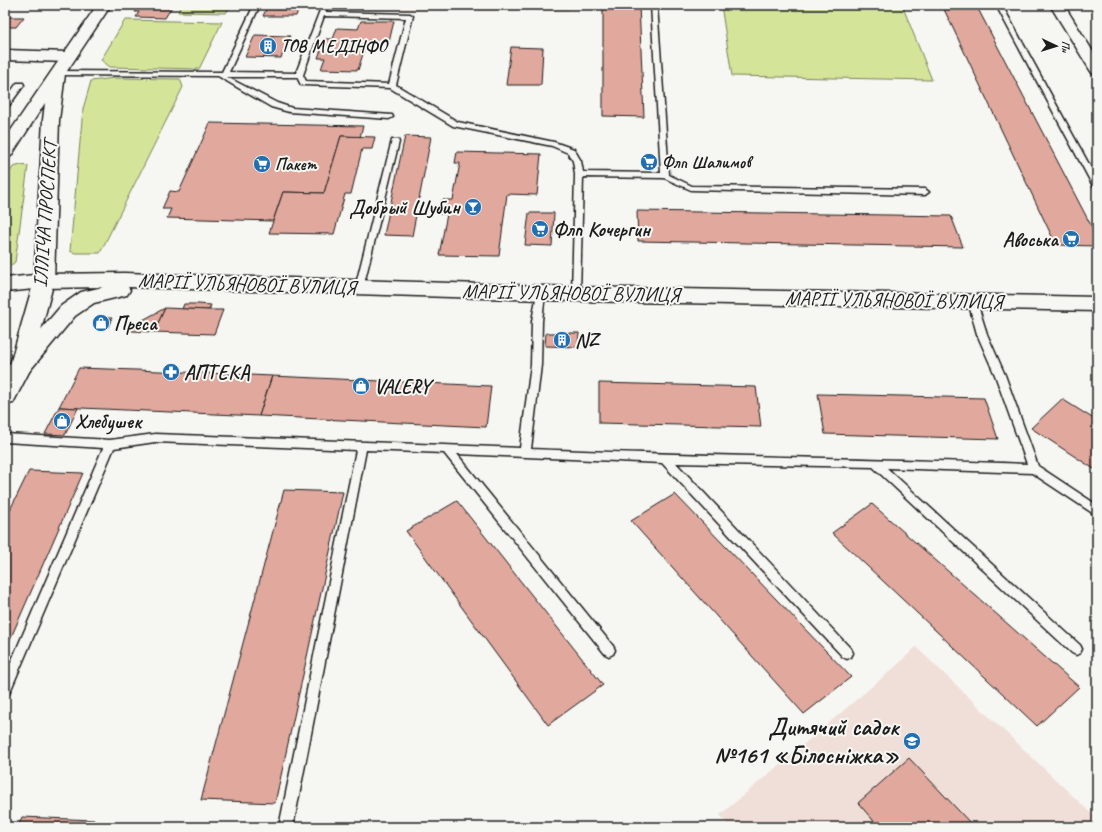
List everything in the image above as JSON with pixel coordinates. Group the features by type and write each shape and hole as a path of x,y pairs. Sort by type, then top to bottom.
{"street":[{"name":"ІЛЛІЧА ПРОСПЕКТ","path":"5,152 11,135 57,73 104,5"},
{"path":"1056,5 1097,70"},
{"path":"5,55 68,57"},
{"name":"ІЛЛІЧА ПРОСПЕКТ","path":"5,397 12,372 44,281 51,120 57,73"},
{"name":"МАРІЇ УЛЬЯНОВОЇ ВУЛИЦЯ","path":"5,284 44,281 169,282 576,294 1097,304"},
{"path":"12,372 68,310 88,297 169,282"}],"lane":[{"path":"221,75 257,5"},
{"path":"299,75 325,5"},
{"path":"654,5 665,176"},
{"path":"999,5 1097,186"},
{"path":"321,14 410,16 392,86"},
{"path":"57,73 299,75"},
{"path":"221,75 274,105 292,110 389,117"},
{"path":"299,75 304,83 392,86 456,124 554,144 571,151 577,161 579,174 576,294"},
{"path":"5,105 20,84"},
{"path":"359,288 395,142"},
{"path":"579,174 665,176 691,188 925,192"},
{"path":"525,453 536,365 537,321 541,293"},
{"path":"973,302 982,334 1000,375 1034,469"},
{"path":"5,438 110,444 155,438 665,459 874,463 1034,469 1097,512"},
{"path":"5,690 110,444"},
{"path":"286,827 362,446"},
{"path":"447,449 609,650"},
{"path":"665,459 847,653"},
{"path":"874,463 1076,649"}],"shaded area":[{"path":"365,5 569,5 569,11 363,10"},
{"name":"Дитячий садок №161 «Білосніжка»","path":"916,647 1097,819 1097,827 729,827 720,815 895,667"}],"green space":[{"path":"182,5 231,5 226,13 178,12"},
{"path":"721,5 902,5 932,80 732,76"},
{"path":"125,20 222,22 199,69 110,67 101,60"},
{"path":"114,78 180,79 183,87 100,253 75,253 70,251 83,109 91,81"},
{"path":"21,165 28,166 15,262 5,270 5,180 13,167"}],"building":[{"path":"136,5 173,5 165,18 136,17 139,12 135,12 138,7 135,7"},
{"path":"268,5 300,5 296,16 263,16"},
{"path":"603,5 639,5 644,117 603,116"},
{"path":"942,5 976,5 1097,237 1097,246 1056,245"},
{"path":"5,17 24,17 16,27 5,27"},
{"path":"361,21 394,21 389,42 367,41 358,70 321,69 325,58 318,58 325,39 333,39 337,28 358,29"},
{"name":"ТОВ МЕДІНФО","path":"255,35 290,36 281,58 245,57"},
{"path":"511,47 543,48 541,85 506,85"},
{"name":"Пакет","path":"210,123 363,126 360,137 341,136 324,193 283,192 273,221 167,218 171,209 162,209 170,191 179,192"},
{"path":"341,136 375,137 372,149 362,149 351,194 345,194 334,234 269,233 283,192 324,193"},
{"path":"405,136 431,137 412,236 384,235"},
{"name":"Добрый Шубин","path":"457,152 541,154 537,195 507,194 499,256 439,255 447,214 439,214 442,200 453,200 460,163 455,163"},
{"path":"637,211 951,216 963,247 638,241"},
{"name":"Флп Кочергин","path":"529,213 554,213 552,246 525,245"},
{"path":"184,304 211,305 209,310 182,309"},
{"path":"165,308 154,332 132,331 130,327"},
{"path":"165,308 223,310 214,334 154,332"},
{"path":"103,318 112,318 108,327 98,327"},
{"name":"NZ","path":"546,333 579,333 578,347 545,346"},
{"path":"79,368 272,376 259,416 59,407"},
{"path":"272,376 491,386 486,427 259,416"},
{"path":"599,383 756,387 761,427 599,423"},
{"path":"818,394 984,398 998,439 825,434"},
{"path":"1062,399 1097,421 1097,471 1031,428"},
{"name":"Хлебушек","path":"59,407 78,408 65,435 45,434"},
{"path":"29,471 83,473 5,651 5,520"},
{"path":"284,490 343,492 275,803 201,800"},
{"path":"675,494 851,677 804,714 631,521"},
{"path":"457,501 603,685 548,725 406,531"},
{"path":"872,504 1079,687 1037,726 832,533"},
{"path":"909,758 974,827 879,827 858,803"},
{"path":"22,817 94,820 92,827 18,827"}],"place":[{"name":"ТОВ МЕДІНФО","path":"268,46"},
{"name":"Флп Шалимов","path":"649,162"},
{"name":"Пакет","path":"262,164"},
{"name":"Добрый Шубин","path":"473,207"},
{"name":"Флп Кочергин","path":"540,229"},
{"name":"Авоська","path":"1071,239"},
{"name":"Преса","path":"101,323"},
{"name":"NZ","path":"562,340"},
{"name":"АПТЕКА","path":"171,372"},
{"name":"VALERY","path":"361,386"},
{"name":"Хлебушек","path":"62,421"},
{"name":"Дитячий садок №161 «Білосніжка»","path":"912,741"}]}
